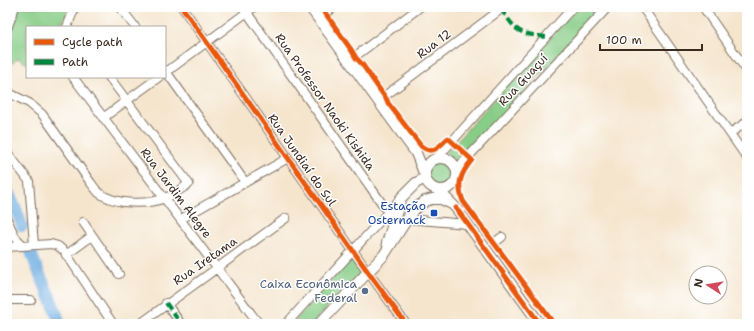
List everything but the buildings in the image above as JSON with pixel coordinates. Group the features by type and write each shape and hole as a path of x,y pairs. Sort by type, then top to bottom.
{"main road":[{"path":"310,7 416,153 429,186 436,190 454,206 540,324"},
{"path":"319,324 384,255 414,210 428,200 436,190 449,188 456,180 456,170 454,165 447,159 435,159 416,153"},
{"path":"384,255 401,198 425,175 427,165 435,159"},
{"path":"453,185 454,206"},
{"path":"401,198 400,211 407,219"},
{"path":"428,200 441,199 454,206"}],"street":[{"path":"7,29 15,7"},
{"path":"69,26 75,7"},
{"path":"120,7 134,26"},
{"name":"Rua Jundiaí do Sul","path":"182,7 406,324"},
{"path":"319,19 334,7"},
{"path":"349,61 420,7"},
{"name":"Rua 12","path":"378,101 504,7"},
{"name":"Rua Guaçuí","path":"435,159 573,7"},
{"name":"Rua Guaçuí","path":"456,170 608,7"},
{"path":"642,7 747,158"},
{"path":"703,7 747,70"},
{"path":"166,70 207,42 248,9"},
{"name":"Rua Professor Naoki Kishida","path":"248,9 388,212"},
{"path":"166,72 245,182"},
{"name":"Rua Jardim Alegre","path":"74,78 260,324"},
{"path":"7,92 29,103 42,114 92,184 103,196 139,204 148,203 165,198 189,184 110,78"},
{"path":"103,118 158,78"},
{"path":"730,133 747,122"},
{"path":"7,152 29,181 34,245"},
{"path":"181,219 288,158"},
{"path":"286,324 401,198"},
{"name":"Rua Iretama","path":"140,324 166,303 286,218"},
{"path":"7,219 15,237 24,246"},
{"path":"407,219 467,224"},
{"path":"83,222 119,274"},
{"path":"66,255 92,236"},
{"path":"7,247 51,244 58,246 66,255 113,324"},
{"path":"7,300 31,300"},
{"path":"166,303 181,324"}],"green space":[{"path":"19,7 70,7 60,26 26,26 26,63 18,58 13,63 7,60 7,37"},
{"path":"578,7 603,7 458,163 445,154"},
{"path":"441,160 451,164 455,174 451,184 441,188 431,184 427,174 431,164"},
{"path":"351,259 360,273 312,324 292,324"}],"waterway":[{"path":"7,190 15,206 22,226"},
{"path":"31,252 60,324"}],"marked path":[{"path":"501,9 511,23 519,30 524,33 546,37"},
{"path":"166,303 181,324"}],"cycle path":[{"path":"182,7 406,324"},
{"path":"321,7 388,103 421,146 426,149 433,150 439,147 448,138 472,160 462,174 460,189 463,201 554,324"},
{"path":"456,208 540,324"}],"place":[{"name":"Estação Osternack","path":"434,213"},
{"name":"Caixa Econômica Federal","path":"365,291"}]}
